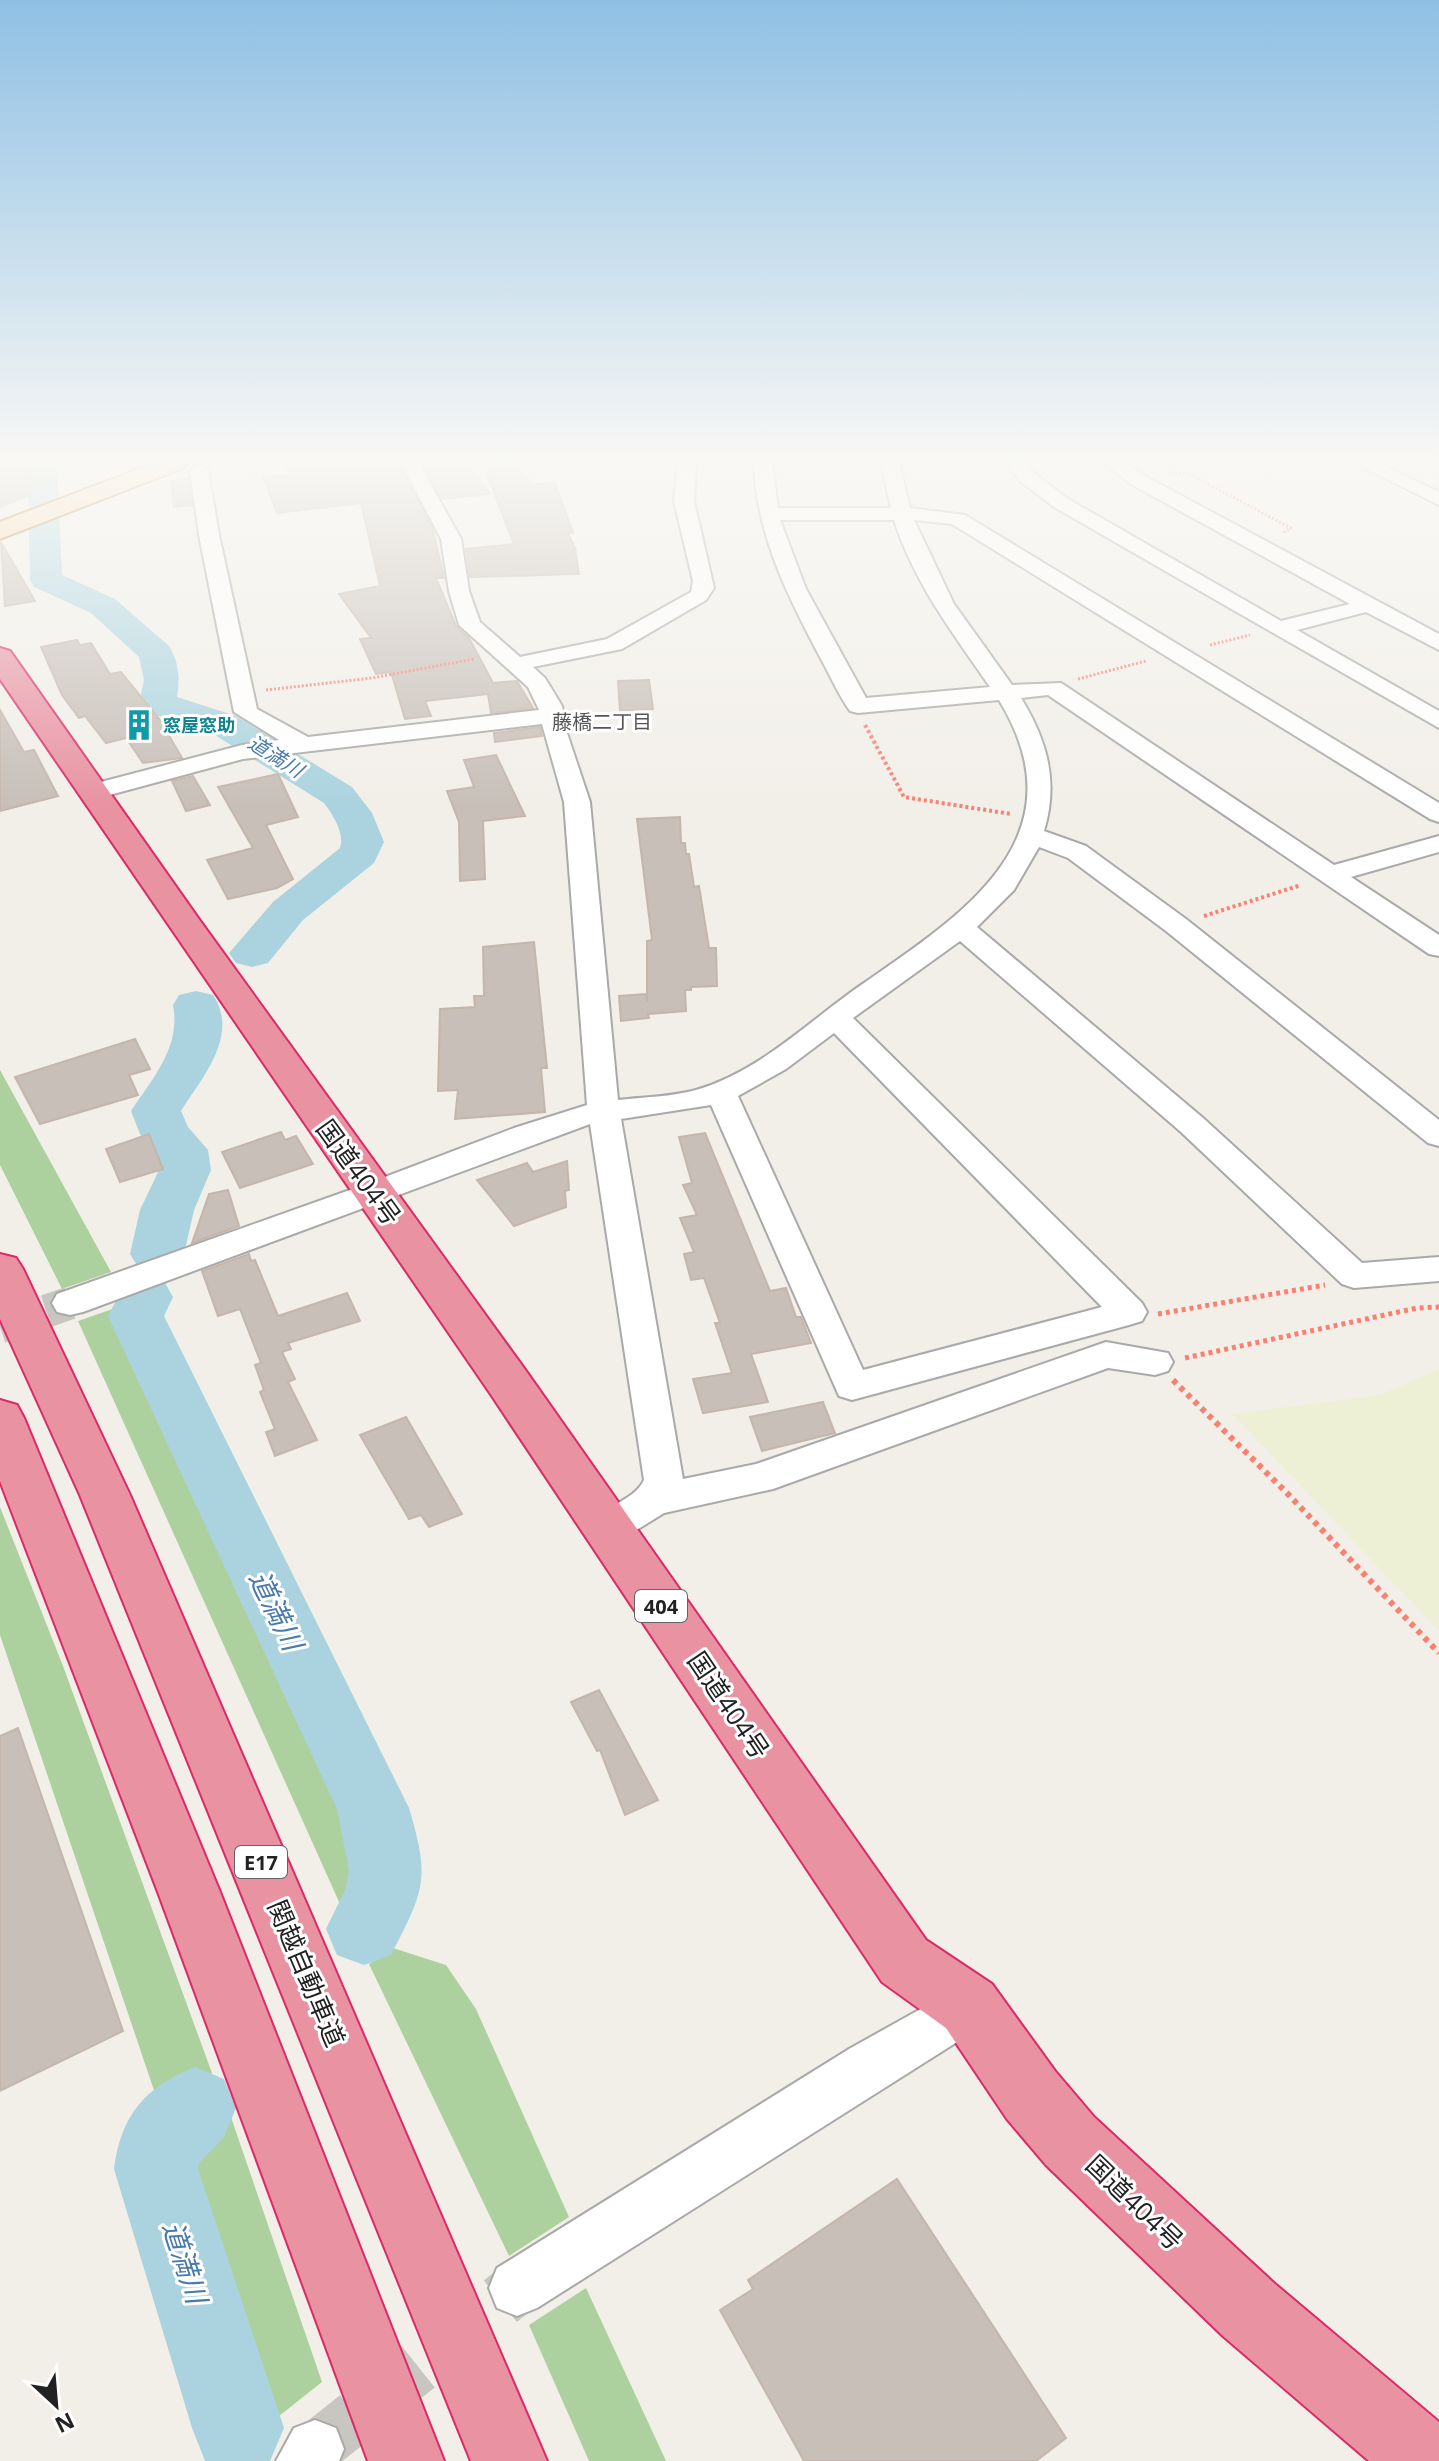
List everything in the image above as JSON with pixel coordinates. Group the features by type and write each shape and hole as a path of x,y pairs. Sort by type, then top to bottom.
{"highway":[{"name":"国道404号","path":"0,657 91,792 608,1528 904,1961 969,2006 1031,2095 1070,2141 1249,2310 1364,2405 1425,2461"},
{"name":"関越自動車道","path":"0,1269 111,1509 509,2461"},
{"path":"0,1418 189,1892 406,2461"}],"street":[{"path":"215,578 246,712 301,743"},
{"path":"457,578 470,625 537,683 550,706 577,802 599,1081 664,1480 654,1500"},
{"path":"510,658 577,654 614,644 699,596 704,588 702,578"},
{"path":"789,578 858,706 1053,688 1439,948"},
{"path":"70,1303 566,1121 671,1105 721,1093 748,1079 960,927 994,896 1015,868 1034,827 1039,796 1037,756 1023,722 953,619 931,578"},
{"path":"1056,578 1439,814"},
{"path":"1192,578 1439,721"},
{"path":"1320,578 1439,643"},
{"path":"1279,628 1370,605"},
{"path":"91,792 242,752 552,716"},
{"path":"1034,827 1077,852 1176,925 1439,1136"},
{"path":"1332,874 1439,844"},
{"path":"960,927 1192,1125 1354,1276 1439,1269"},
{"path":"721,1093 852,1386 1129,1312 835,1017"},
{"path":"608,1528 654,1500 759,1478 1106,1355 1155,1362"},
{"path":"517,2288 969,2006"}],"path":[{"path":"241,692 372,678 510,658"},
{"path":"858,706 904,797 1034,827"},
{"path":"1176,925 1332,874"},
{"path":"1129,1312 1168,1314 1337,1283 1354,1276"},
{"path":"1155,1362 1228,1351 1417,1308 1439,1307"},
{"path":"1155,1362 1286,1492 1439,1653"}],"green space":[{"path":"0,1070 111,1272 62,1289 0,1165"},
{"path":"124,1305 366,1812 378,1880 371,1901 349,1924 78,1321"},
{"path":"1439,1369 1439,1631 1232,1414 1380,1395"},
{"path":"0,1507 63,1666 212,2073 184,2091 162,2114 0,1635"},
{"path":"393,1948 446,1965 476,2009 569,2217 509,2256 369,1964"},
{"path":"223,2094 322,2382 269,2424 178,2143"},
{"path":"586,2288 666,2461 589,2461 529,2325"}],"building":[{"path":"3,578 22,578 35,601 5,606"},
{"path":"378,578 444,578 436,578 456,626 469,638 493,683 517,681 533,708 491,713 488,694 425,701 431,716 405,719 391,672 376,674 360,639 371,638 339,594 380,586"},
{"path":"77,640 80,645 91,643 110,674 121,672 160,720 182,758 143,763 126,738 106,743 85,716 79,718 62,695 41,647"},
{"path":"649,680 653,709 620,711 618,681"},
{"path":"0,710 24,752 34,750 58,796 0,811"},
{"path":"540,727 542,736 495,742 494,733"},
{"path":"496,755 525,816 483,821 485,879 460,881 459,822 447,791 474,787 464,760"},
{"path":"278,774 298,817 266,825 293,879 277,888 228,899 207,860 253,848 218,787"},
{"path":"193,776 210,805 186,811 172,781"},
{"path":"680,817 681,843 685,843 686,854 689,854 694,887 699,886 709,948 716,948 717,986 685,990 686,1011 648,1014 649,1018 621,1021 619,996 646,994 647,1002 647,941 652,940 637,819"},
{"path":"534,942 547,1068 541,1068 545,1112 455,1119 458,1090 438,1091 440,1009 475,1007 474,996 484,996 483,947"},
{"path":"135,1039 150,1069 129,1075 138,1095 40,1124 15,1077"},
{"path":"281,1132 285,1140 296,1136 313,1164 240,1188 222,1152"},
{"path":"705,1133 770,1291 786,1288 796,1317 801,1317 811,1343 751,1354 768,1402 703,1413 693,1379 732,1373 715,1323 720,1323 704,1278 691,1280 684,1254 694,1252 680,1218 697,1215 683,1185 692,1183 679,1137"},
{"path":"149,1134 163,1169 120,1182 106,1149"},
{"path":"567,1161 569,1190 565,1191 566,1207 514,1226 477,1180 527,1163 533,1172"},
{"path":"228,1190 239,1226 192,1243 209,1194"},
{"path":"249,1254 251,1261 255,1260 278,1316 347,1293 360,1321 288,1343 291,1349 282,1352 295,1379 288,1382 317,1440 275,1456 266,1432 275,1429 260,1392 264,1390 255,1365 261,1363 240,1309 218,1316 202,1271"},
{"path":"823,1402 835,1433 762,1451 750,1417"},
{"path":"406,1417 462,1514 429,1527 421,1515 409,1519 360,1435"},
{"path":"599,1690 658,1800 625,1815 600,1750 597,1751 571,1702"},
{"path":"18,1728 123,2031 0,2091 0,1736"},
{"path":"897,2179 1066,2438 1036,2461 804,2461 720,2310 753,2289 748,2280"}],"waterway":[{"name":"道満川","path":"46,578 103,606 156,654 162,680 158,699 165,706 223,724 338,795 352,813 363,842 359,854 288,911 252,953"},
{"name":"道満川","path":"157,1254 167,1210 185,1170 182,1150 165,1134 156,1111 195,1047 199,1019 196,1005"},
{"name":"道満川","path":"145,1297 136,1316 373,1808 386,1858 386,1870 381,1895 364,1929"},
{"name":"道満川","path":"195,2108 159,2144 156,2169 238,2428"}],"tunnel":[{"path":"0,1327 70,1303"},
{"path":"315,2449 517,2288"}],"place":[{"name":"窓屋窓助","path":"139,725"}],"district":[{"name":"藤橋二丁目","path":"602,721"}]}
